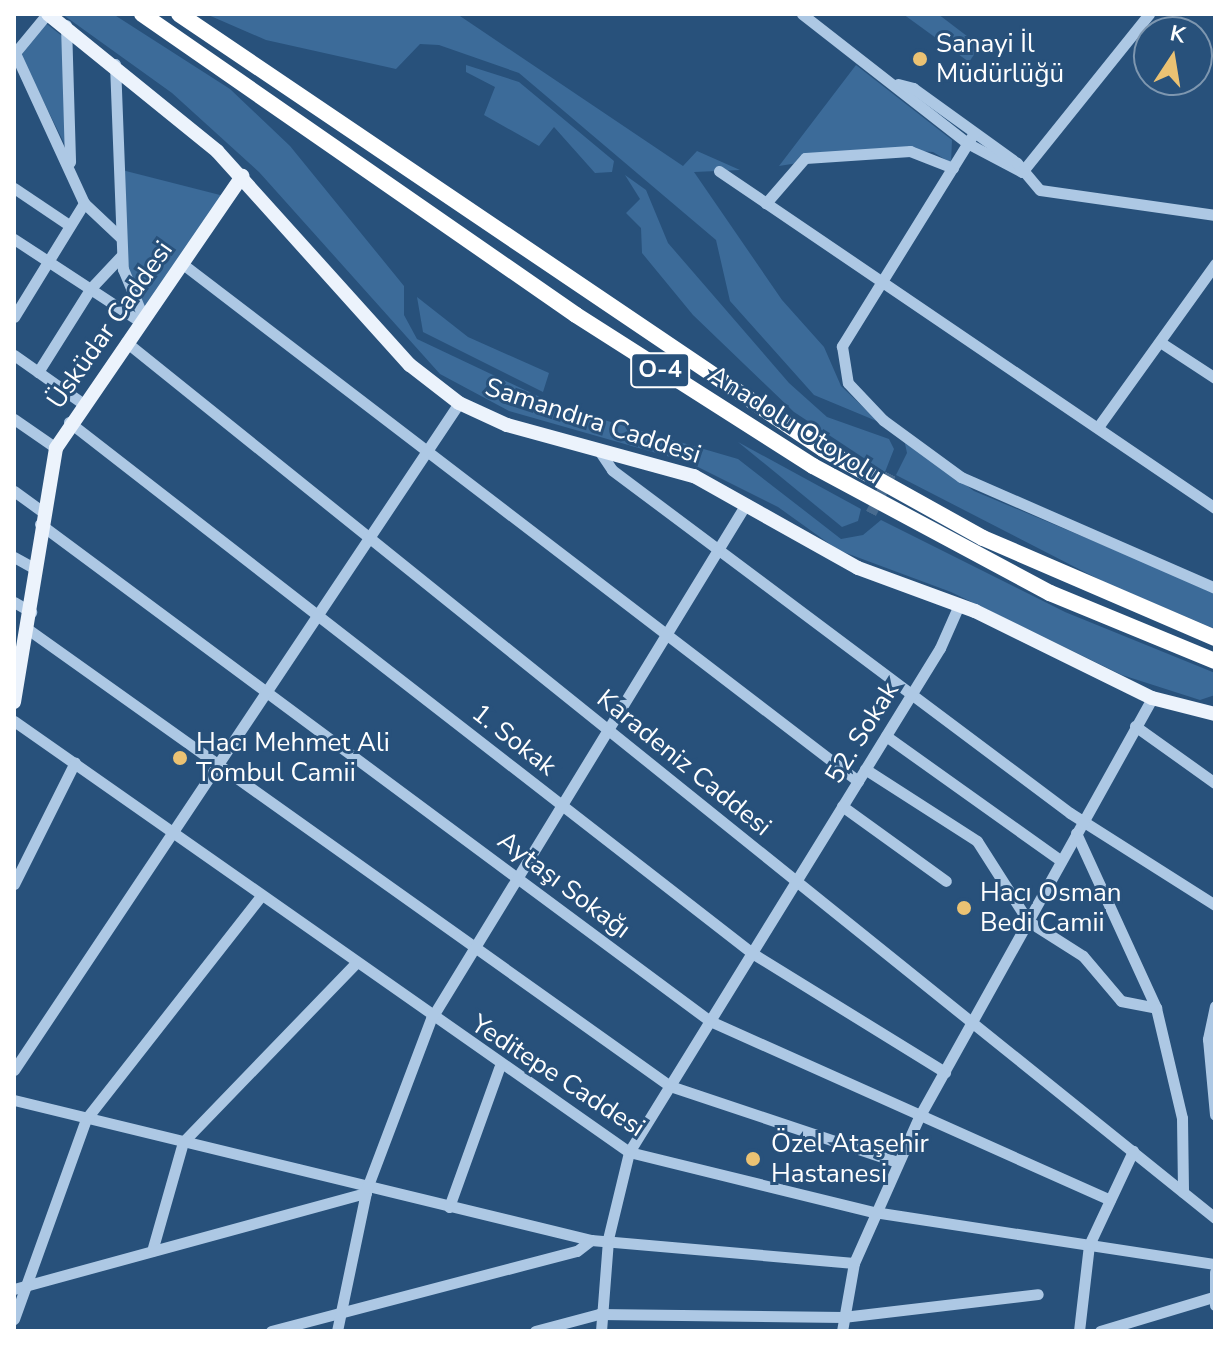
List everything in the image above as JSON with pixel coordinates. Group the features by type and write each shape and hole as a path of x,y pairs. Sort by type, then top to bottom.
{"highway":[{"name":"Anadolu Otoyolu","path":"142,14 576,315 813,466 1050,593 1215,661"},
{"name":"Anadolu Otoyolu","path":"179,14 823,449 996,545 1215,638"}],"main road":[{"name":"Samandıra Caddesi","path":"48,14 115,63 242,176 410,365 459,403 598,449 694,476 746,504 816,549 959,605 1152,698 1213,713"},
{"name":"Üsküdar Caddesi","path":"14,702 31,612 41,517 56,448 69,422 184,265 242,176"},
{"path":"1152,698 1213,713"}],"street":[{"path":"48,14 14,53 70,167 84,203 120,237"},
{"path":"802,14 971,138 1061,197 1215,215"},
{"path":"1022,172 1147,14"},
{"path":"66,25 70,167"},
{"path":"115,63 121,256 142,320"},
{"path":"953,168 960,130"},
{"path":"971,138 842,346 840,363 883,420 961,477 1215,588"},
{"path":"766,203 805,158 910,151 953,168"},
{"path":"719,171 1215,508"},
{"path":"14,205 17,190 69,225"},
{"path":"14,317 84,203"},
{"path":"14,239 142,320"},
{"path":"38,372 91,288 121,256"},
{"path":"184,265 858,781"},
{"path":"1098,427 1214,269"},
{"name":"Karadeniz Caddesi","path":"126,342 1215,1218"},
{"path":"1160,342 1215,378"},
{"path":"14,355 82,403"},
{"path":"14,1070 169,831 459,403"},
{"path":"14,419 56,448"},
{"name":"1. Sokak","path":"69,422 752,953 945,1072"},
{"path":"598,449 612,470 1070,813 1215,905"},
{"name":"Aytaşı Sokağı","path":"14,491 41,517 265,690 710,1021 1110,1200"},
{"path":"337,1331 366,1190 431,1019 746,504"},
{"path":"14,557 36,569"},
{"path":"1150,560 1215,581"},
{"path":"14,602 31,612"},
{"name":"52. Sokak","path":"601,1331 599,1314 608,1239 629,1152 911,695 959,605"},
{"path":"24,637 217,761 670,1086 897,1162"},
{"path":"842,1331 854,1263 874,1212 919,1117 973,1025 1152,698"},
{"name":"Yeditepe Caddesi","path":"14,721 499,1068 629,1152 874,1212 1215,1264"},
{"path":"1135,726 1215,783"},
{"path":"886,736 1061,861"},
{"path":"14,884 75,762"},
{"path":"865,769 977,841 1028,921 1083,956 1121,1001 1156,1008"},
{"path":"842,806 946,881"},
{"path":"1076,833 1156,1008 1182,1118 1183,1192"},
{"path":"14,1319 20,1288 86,1119 261,896"},
{"path":"152,1251 183,1142 355,964"},
{"path":"1215,1006 1208,1039 1215,1115"},
{"path":"449,1207 499,1068"},
{"path":"14,1100 366,1190 591,1240 608,1239 854,1263"},
{"path":"1079,1331 1089,1245 1133,1151"},
{"path":"20,1288 366,1190"},
{"path":"271,1331 577,1251 591,1240"},
{"path":"1100,1331 1214,1301 1215,1272"},
{"path":"535,1331 599,1314 843,1317 1038,1294"}],"shaded area":[{"path":"62,14 113,14 230,89 290,146 404,286 404,315 417,339 563,408 738,459 841,539 863,535 881,520 1065,612 1215,673 1215,695 1200,700 1122,675 951,592 838,550 778,507 688,462 509,411 440,374 259,172 172,93"},
{"path":"206,14 457,14 683,166 697,151 740,170 694,172 782,300 824,347 841,386 879,422 814,395 730,301 716,240 519,73 439,45 420,44 396,69 266,40"},
{"path":"903,14 938,14 980,46 969,62"},
{"path":"43,21 62,36 66,147 21,56"},
{"path":"466,65 519,82 614,161 612,172 595,173 554,127 539,146 484,115 495,87 466,72"},
{"path":"856,65 952,140 951,163 933,152 886,149 779,166"},
{"path":"118,169 224,196 146,309 131,290"},
{"path":"625,175 646,190 668,243 789,383 827,417 889,439 894,449 885,472 794,412 693,315 642,253 641,228 626,213 640,199"},
{"path":"417,297 468,337 549,373 543,392 423,332"},
{"path":"904,439 974,491 1215,592 1215,629 1104,582 896,475 907,453"},
{"path":"738,442 861,509 858,521 842,527"}],"tunnel":[{"path":"871,513 892,471"}],"place":[{"name":"Sanayi İl Müdürlüğü","path":"920,59"},
{"name":"Hacı Mehmet Ali Tombul Camii","path":"180,758"},
{"name":"Hacı Osman Bedi Camii","path":"964,908"},
{"name":"Özel Ataşehir Hastanesi","path":"753,1159"}]}
